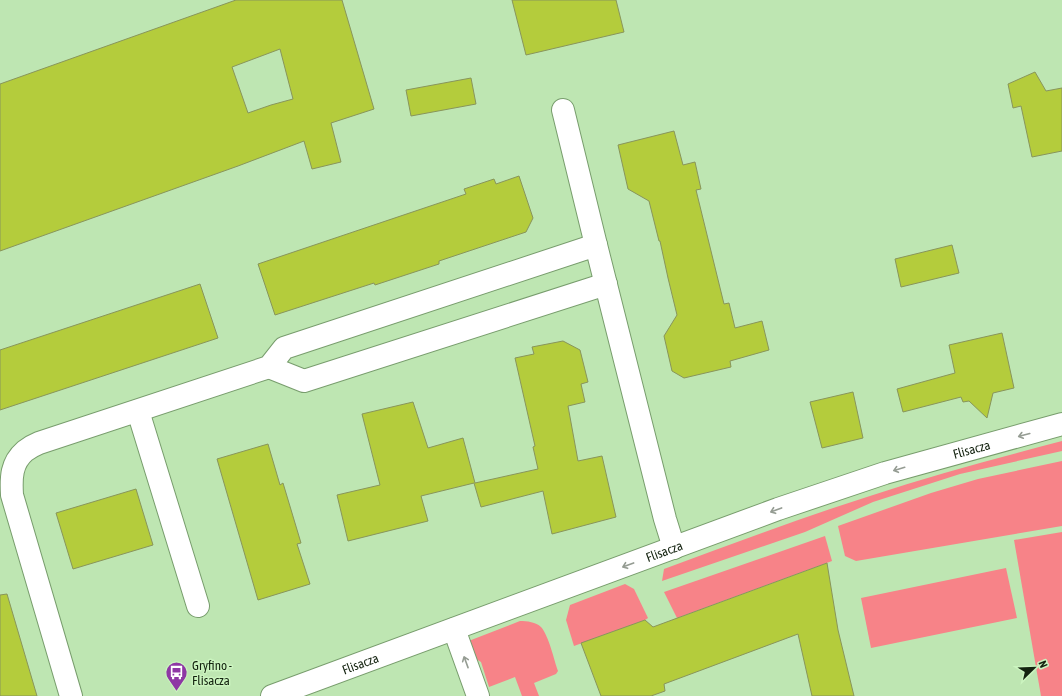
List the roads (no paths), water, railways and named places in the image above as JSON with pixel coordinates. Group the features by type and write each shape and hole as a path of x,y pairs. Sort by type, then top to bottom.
{"street":[{"path":"563,110 664,519 674,548"},
{"path":"71,696 12,495 11,477 15,463 25,451 39,443 269,367 284,348 596,245"},
{"path":"269,367 304,381 606,284"},
{"path":"138,411 198,606"},
{"name":"Flisacza","path":"272,696 860,481 912,465 1062,424"},
{"path":"454,629 478,696"}],"place":[{"name":"Gryfino - Flisacza","path":"177,692"}]}
